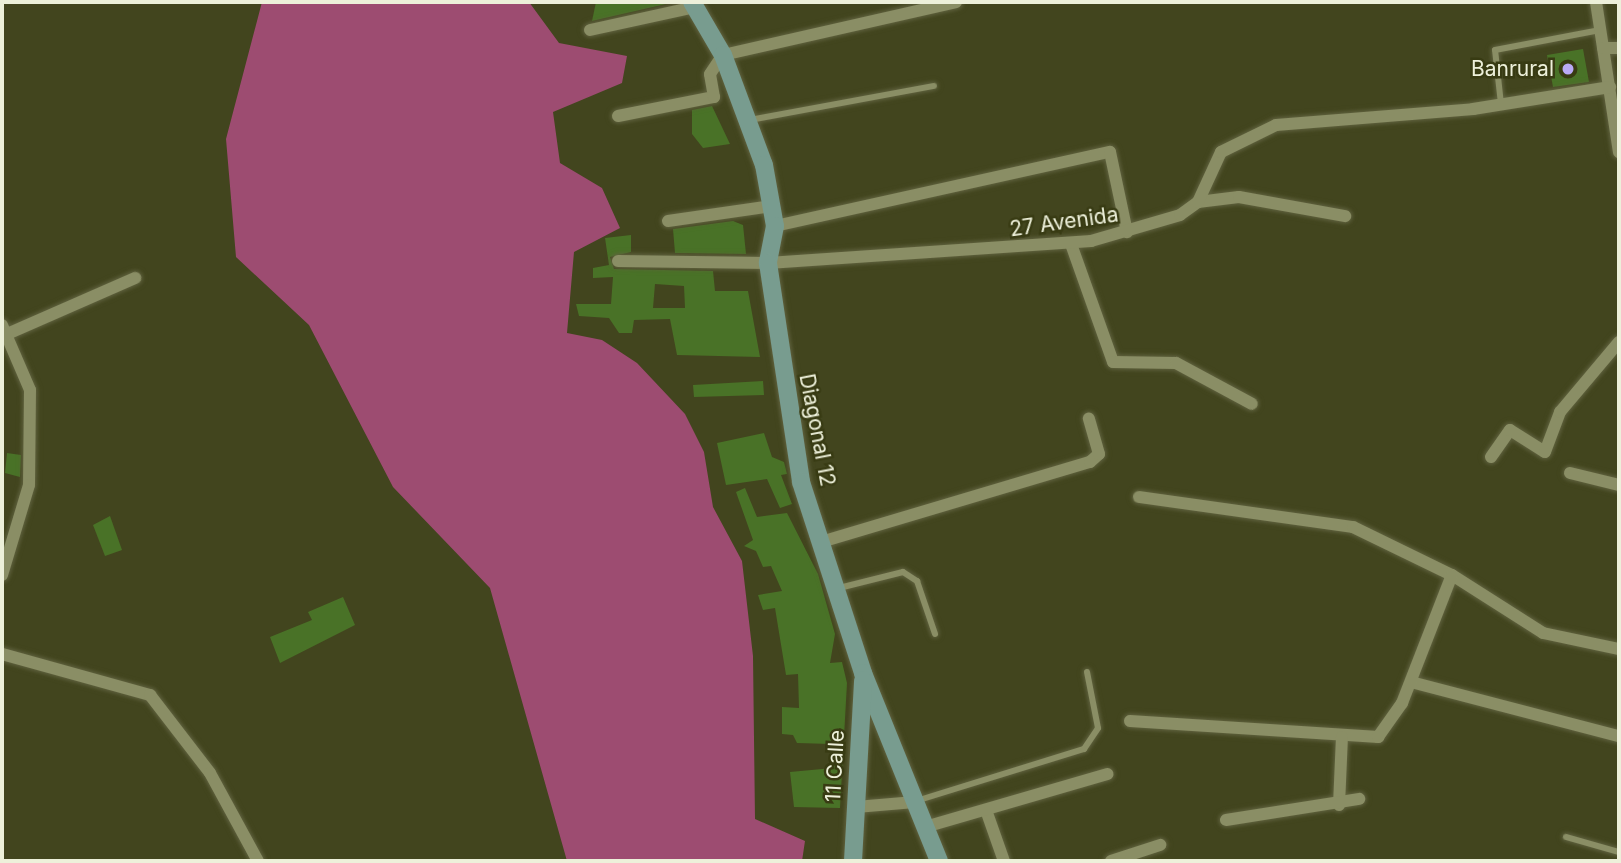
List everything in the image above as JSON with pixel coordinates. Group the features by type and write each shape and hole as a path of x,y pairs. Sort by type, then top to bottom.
{"main road":[{"name":"Diagonal 12","path":"694,4 723,55 750,120 772,205 775,226 768,262 793,449 863,673 939,861"},
{"name":"11 Calle","path":"853,861 863,673"}],"street":[{"path":"715,97 709,74 723,55 956,2"},
{"path":"1595,2 1619,152"},
{"path":"590,30 694,4"},
{"path":"1603,48 1619,48"},
{"path":"1198,202 1221,152 1257,131 1299,121 1501,106 1610,87"},
{"path":"618,116 736,91"},
{"path":"775,226 1110,152 1127,232"},
{"name":"27 Avenida","path":"618,261 768,262 1071,244 1127,232 1198,202 1239,197 1345,216"},
{"path":"668,221 772,205"},
{"path":"1071,244 1113,362 1175,363 1252,404"},
{"path":"2,575 29,485 30,454 30,390 4,330 135,278"},
{"path":"1491,457 1510,430 1545,452 1560,412 1619,341"},
{"path":"821,542 1090,462 1099,454 1088,418"},
{"path":"1570,473 1619,485"},
{"path":"1139,497 1353,527 1452,575 1543,633 1619,649"},
{"path":"1130,721 1342,737 1378,737 1411,682 1452,575"},
{"path":"2,653 150,695 210,773 258,861"},
{"path":"1411,682 1619,736"},
{"path":"1339,805 1342,737"},
{"path":"925,827 1107,774"},
{"path":"1226,820 1339,805 1359,799"},
{"path":"856,807 915,802"},
{"path":"986,810 1004,861"},
{"path":"1111,861 1160,845"}],"lane":[{"path":"1501,106 1495,50 1600,30"},
{"path":"750,120 934,86"},
{"path":"837,589 903,572 917,581 935,634"},
{"path":"915,802 1084,749 1098,728 1087,672"},
{"path":"1566,837 1619,852"}],"shaded area":[{"path":"262,2 529,2 559,43 627,56 622,83 553,112 560,163 602,188 620,228 574,252 567,333 602,340 637,363 685,414 704,452 713,507 742,561 753,656 755,819 805,841 802,861 567,861 490,588 393,487 309,325 236,257 226,139"}],"building":[{"path":"596,2 666,2 666,4 592,21"},
{"name":"Banrural","path":"1583,49 1589,82 1553,87 1547,55"},
{"path":"712,106 730,144 703,148 692,134 692,110"},
{"path":"733,221 743,225 746,254 675,253 673,229"},
{"path":"631,235 631,252 610,257 614,269 713,271 715,291 748,291 760,357 677,355 670,319 634,320 632,333 619,333 609,318 579,316 576,304 611,304 613,277 593,278 593,268 609,265 605,238","holes":["655,284 684,286 685,308 653,308"]},
{"path":"763,381 764,395 694,397 693,385"},
{"path":"764,433 772,457 784,462 787,474 781,475 792,504 780,508 767,479 726,485 717,443"},
{"path":"7,453 21,455 20,477 5,473"},
{"path":"745,488 757,517 787,513 818,574 835,634 830,663 842,662 847,683 840,808 794,807 790,772 833,768 831,744 797,743 793,735 782,734 782,707 799,708 798,674 786,675 775,608 763,610 758,595 782,591 771,566 763,567 756,551 744,546 753,540 736,492"},
{"path":"110,516 122,550 105,556 93,525"},
{"path":"343,597 355,625 280,663 270,637 312,620 308,612"}],"place":[{"name":"Banrural","path":"1568,69"}]}
